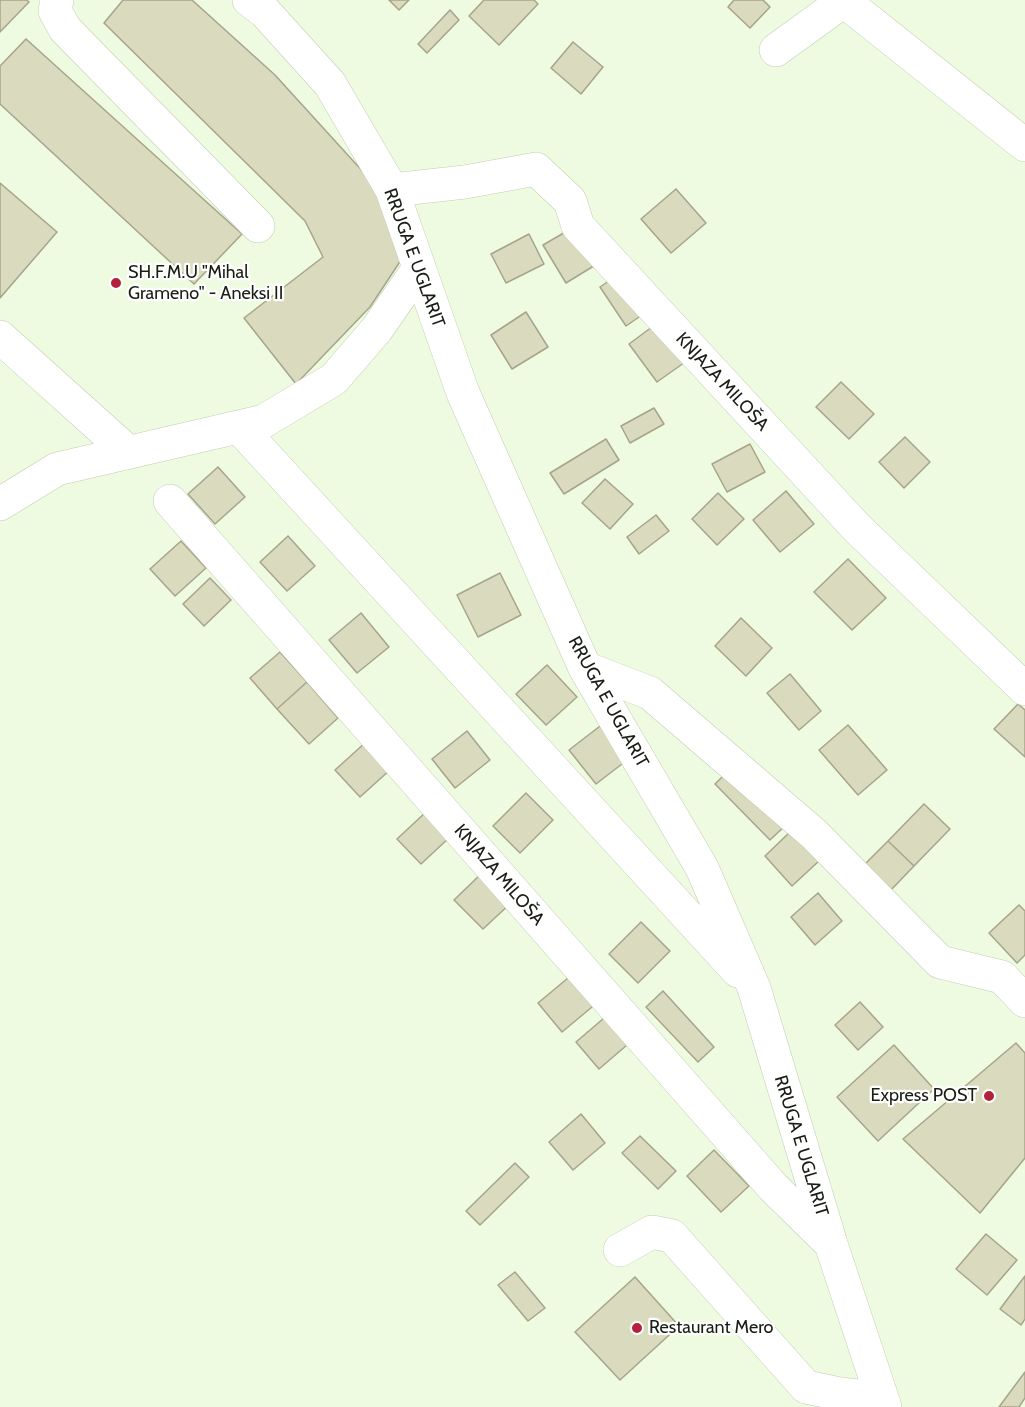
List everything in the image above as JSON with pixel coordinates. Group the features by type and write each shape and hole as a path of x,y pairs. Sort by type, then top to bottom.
{"street":[{"path":"57,0 55,11 65,29 258,226"},
{"name":"RRUGA E UGLARIT","path":"249,0 265,12 330,84 392,190 463,393 585,668 702,868 754,988 831,1244 883,1403"},
{"path":"776,50 844,1 1025,145"},
{"name":"KNJAZA MILOŠA","path":"392,190 465,182 536,169 570,201 578,226 857,528 1025,689"},
{"path":"0,504 57,469 264,421 334,379 377,329 419,268"},
{"path":"0,337 128,452"},
{"path":"239,427 754,988"},
{"name":"KNJAZA MILOŠA","path":"170,501 773,1187 831,1244"},
{"path":"585,668 650,693 814,834 940,962 1002,978 1025,1001"},
{"path":"620,1250 652,1232 672,1236 806,1387 883,1403"}],"building":[{"path":"0,0 27,0 29,2 0,32"},
{"path":"123,0 192,0 275,75 376,186 405,254 370,307 296,384 244,318 323,257 305,221 104,23"},
{"path":"389,0 409,0 399,10"},
{"path":"484,0 534,0 538,4 499,45 469,16"},
{"path":"734,0 763,0 770,7 750,28 728,7"},
{"path":"450,10 459,20 427,53 418,44"},
{"path":"26,39 242,234 194,284 0,104 0,66"},
{"path":"573,42 603,67 581,94 551,68"},
{"path":"0,183 57,232 0,298"},
{"path":"676,189 706,223 671,253 641,219"},
{"path":"574,227 597,264 566,283 543,245"},
{"path":"529,234 544,264 506,283 491,254"},
{"path":"619,274 645,313 626,326 600,287"},
{"path":"526,312 548,347 512,369 491,335"},
{"path":"660,321 688,360 657,382 629,344"},
{"path":"841,382 874,414 849,439 816,407"},
{"path":"654,408 664,424 630,443 621,426"},
{"path":"905,437 930,462 904,488 879,462"},
{"path":"606,439 619,460 564,494 550,473"},
{"path":"750,444 765,472 727,492 712,464"},
{"path":"218,467 245,497 215,524 188,494"},
{"path":"605,479 633,504 610,529 582,503"},
{"path":"786,491 814,524 780,552 753,520"},
{"path":"718,493 744,519 717,545 692,519"},
{"path":"656,515 669,531 639,554 627,537"},
{"path":"288,536 315,566 287,591 260,562"},
{"path":"181,541 206,568 175,596 150,569"},
{"path":"848,559 886,598 852,630 814,592"},
{"path":"500,573 521,615 478,637 457,595"},
{"path":"210,578 231,600 204,626 183,604"},
{"path":"361,613 389,647 357,673 329,640"},
{"path":"741,618 772,648 746,676 715,646"},
{"path":"280,652 307,682 277,709 250,678"},
{"path":"547,665 577,697 546,725 516,694"},
{"path":"790,674 821,711 799,730 767,693"},
{"path":"307,682 338,718 309,744 277,709"},
{"path":"1018,704 1025,710 1025,757 994,729"},
{"path":"604,723 631,757 596,784 569,750"},
{"path":"848,725 887,770 858,795 819,750"},
{"path":"467,731 490,760 455,788 432,759"},
{"path":"366,742 391,769 360,797 335,770"},
{"path":"731,768 787,824 770,840 715,784"},
{"path":"526,793 553,820 520,853 493,826"},
{"path":"924,804 950,829 914,866 888,841"},
{"path":"427,811 451,836 421,864 397,839"},
{"path":"791,831 819,861 792,886 765,856"},
{"path":"888,841 914,866 890,891 864,865"},
{"path":"483,872 512,902 483,929 454,900"},
{"path":"818,893 842,921 815,945 791,917"},
{"path":"1019,905 1025,911 1025,955 1017,963 989,933"},
{"path":"641,922 670,951 638,983 609,954"},
{"path":"574,973 598,1002 562,1032 538,1003"},
{"path":"663,991 714,1047 698,1062 646,1007"},
{"path":"860,1002 883,1027 858,1050 835,1025"},
{"path":"604,1018 627,1045 599,1069 576,1042"},
{"name":"Express POST","path":"1016,1043 1025,1053 1025,1158 980,1213 903,1139"},
{"path":"894,1045 934,1089 878,1141 837,1097"},
{"path":"581,1114 605,1143 573,1170 549,1142"},
{"path":"640,1136 676,1171 658,1189 622,1153"},
{"path":"714,1150 749,1186 721,1212 687,1176"},
{"path":"515,1163 529,1177 480,1225 466,1211"},
{"path":"986,1234 1017,1260 987,1295 956,1269"},
{"path":"515,1272 545,1308 528,1321 498,1285"},
{"path":"1025,1276 1025,1319 1021,1325 1000,1309"},
{"path":"635,1277 679,1326 620,1380 575,1332"},
{"path":"1025,1372 1025,1398 1019,1407 999,1407"}],"place":[{"name":"SH.F.M.U \"Mihal Grameno\" - Aneksi II","path":"116,283"},
{"name":"Express POST","path":"989,1096"},
{"name":"Restaurant Mero","path":"637,1328"}]}
